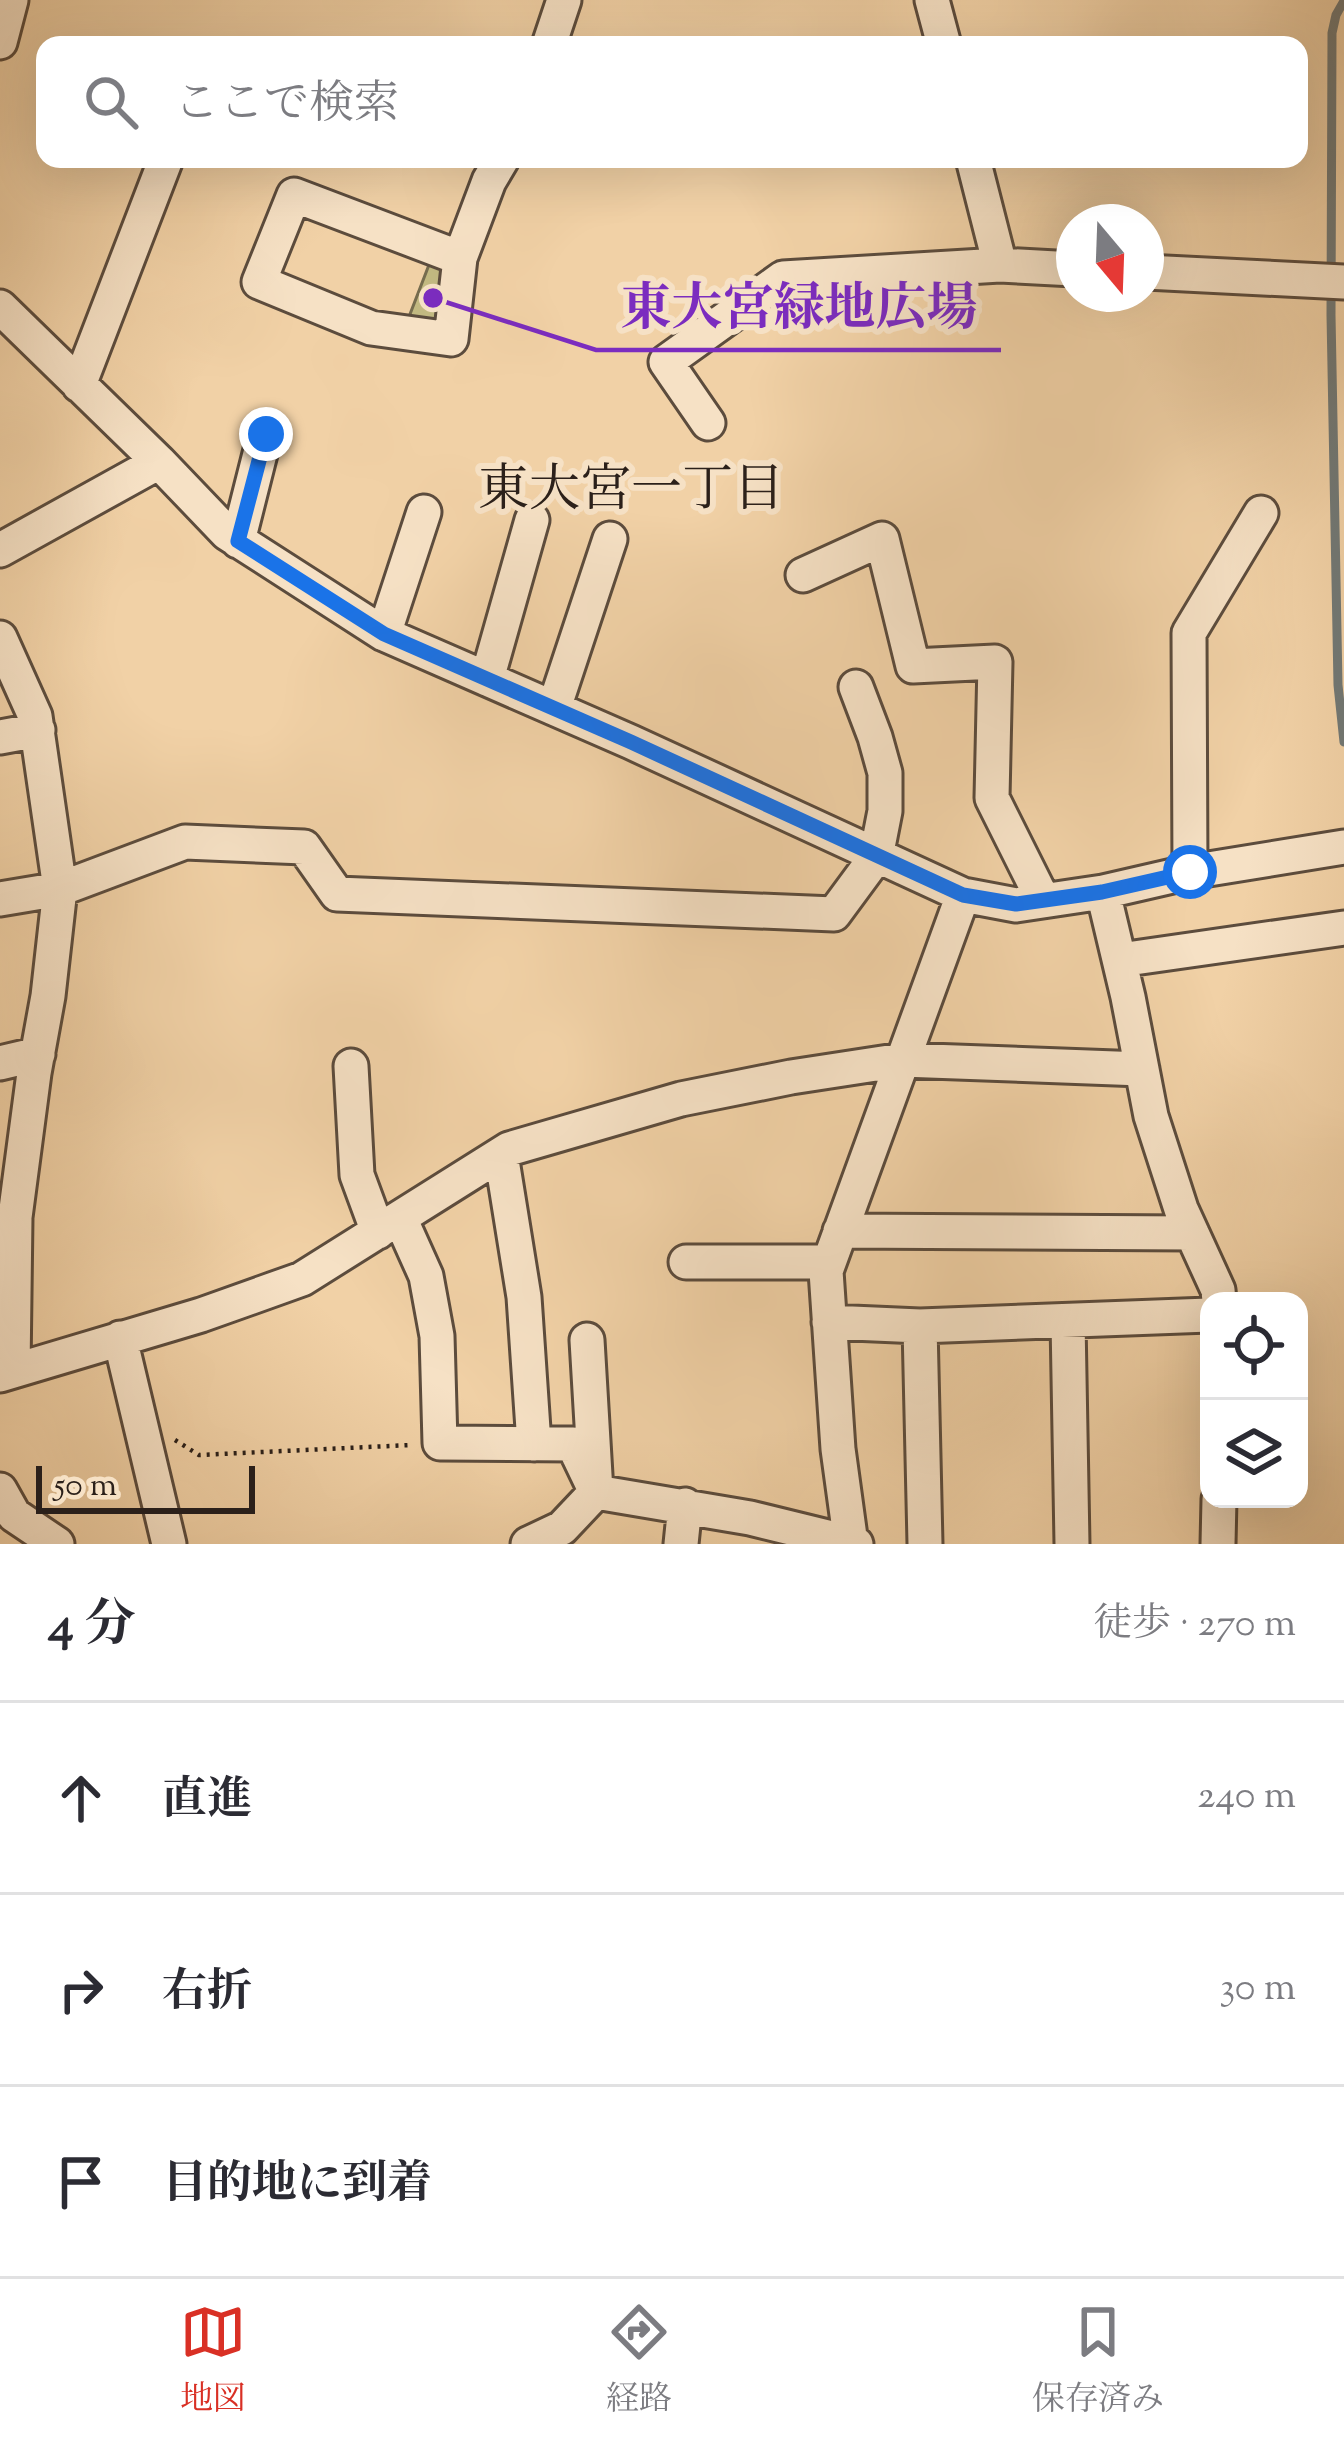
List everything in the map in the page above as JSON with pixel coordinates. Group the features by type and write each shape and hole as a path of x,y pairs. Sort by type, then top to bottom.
{"street":[{"path":"0,42 11,0"},
{"path":"552,36 564,0"},
{"path":"932,0 942,36"},
{"path":"80,385 163,168"},
{"path":"460,258 294,195 259,282 371,328 451,339 460,258 497,168"},
{"path":"975,168 1000,265"},
{"path":"708,423 666,362 783,278 1000,265 1056,267"},
{"path":"1164,273 1344,282"},
{"path":"0,307 227,533 384,634 963,895 1016,904 1344,847"},
{"path":"238,541 266,434"},
{"path":"0,550 160,462"},
{"path":"384,634 424,512"},
{"path":"1190,872 1190,633 1261,513"},
{"path":"487,679 532,520"},
{"path":"554,708 610,539"},
{"path":"803,575 882,539 913,666 995,662 992,797 1043,900"},
{"path":"0,638 35,716 60,890 48,996 8,1219 7,1372 201,1315 302,1279 509,1149 681,1100 902,1060 1142,1070"},
{"path":"0,899 60,890 185,842 304,847 337,894 834,914 876,856 885,811 885,773 856,687"},
{"path":"0,737 38,730"},
{"path":"1102,892 1151,1116 1181,1209 1218,1292"},
{"path":"596,1492 685,1505 852,1544 838,1449 826,1270 963,895"},
{"path":"1120,961 1344,928"},
{"path":"0,1063 38,1054"},
{"path":"351,1066 357,1174 426,1276 437,1336 440,1443 573,1444 596,1492"},
{"path":"501,1154 524,1297 534,1444"},
{"path":"686,1262 835,1246 1192,1233"},
{"path":"829,1322 920,1326 1200,1315"},
{"path":"1068,1321 1072,1544"},
{"path":"920,1326 925,1544"},
{"path":"120,1338 169,1544"},
{"path":"529,1544 562,1528 596,1492 586,1340"},
{"path":"0,1490 14,1515 57,1544"},
{"path":"681,1544 685,1505"},
{"path":"1218,1544 1220,1508"}],"path":[{"path":"139,1417 199,1455 440,1443"}],"shaded area":[{"path":"432,257 444,262 447,327 407,322"}],"waterway":[{"path":"1344,1 1332,33 1331,315 1338,685 1344,742"}],"place":[{"name":"東大宮緑地広場","path":"433,298"}],"district":[{"name":"東大宮一丁目","path":"631,487"}],"route":[{"path":"266,434 238,541 384,634 963,895 1016,904 1102,892 1190,872"}]}
